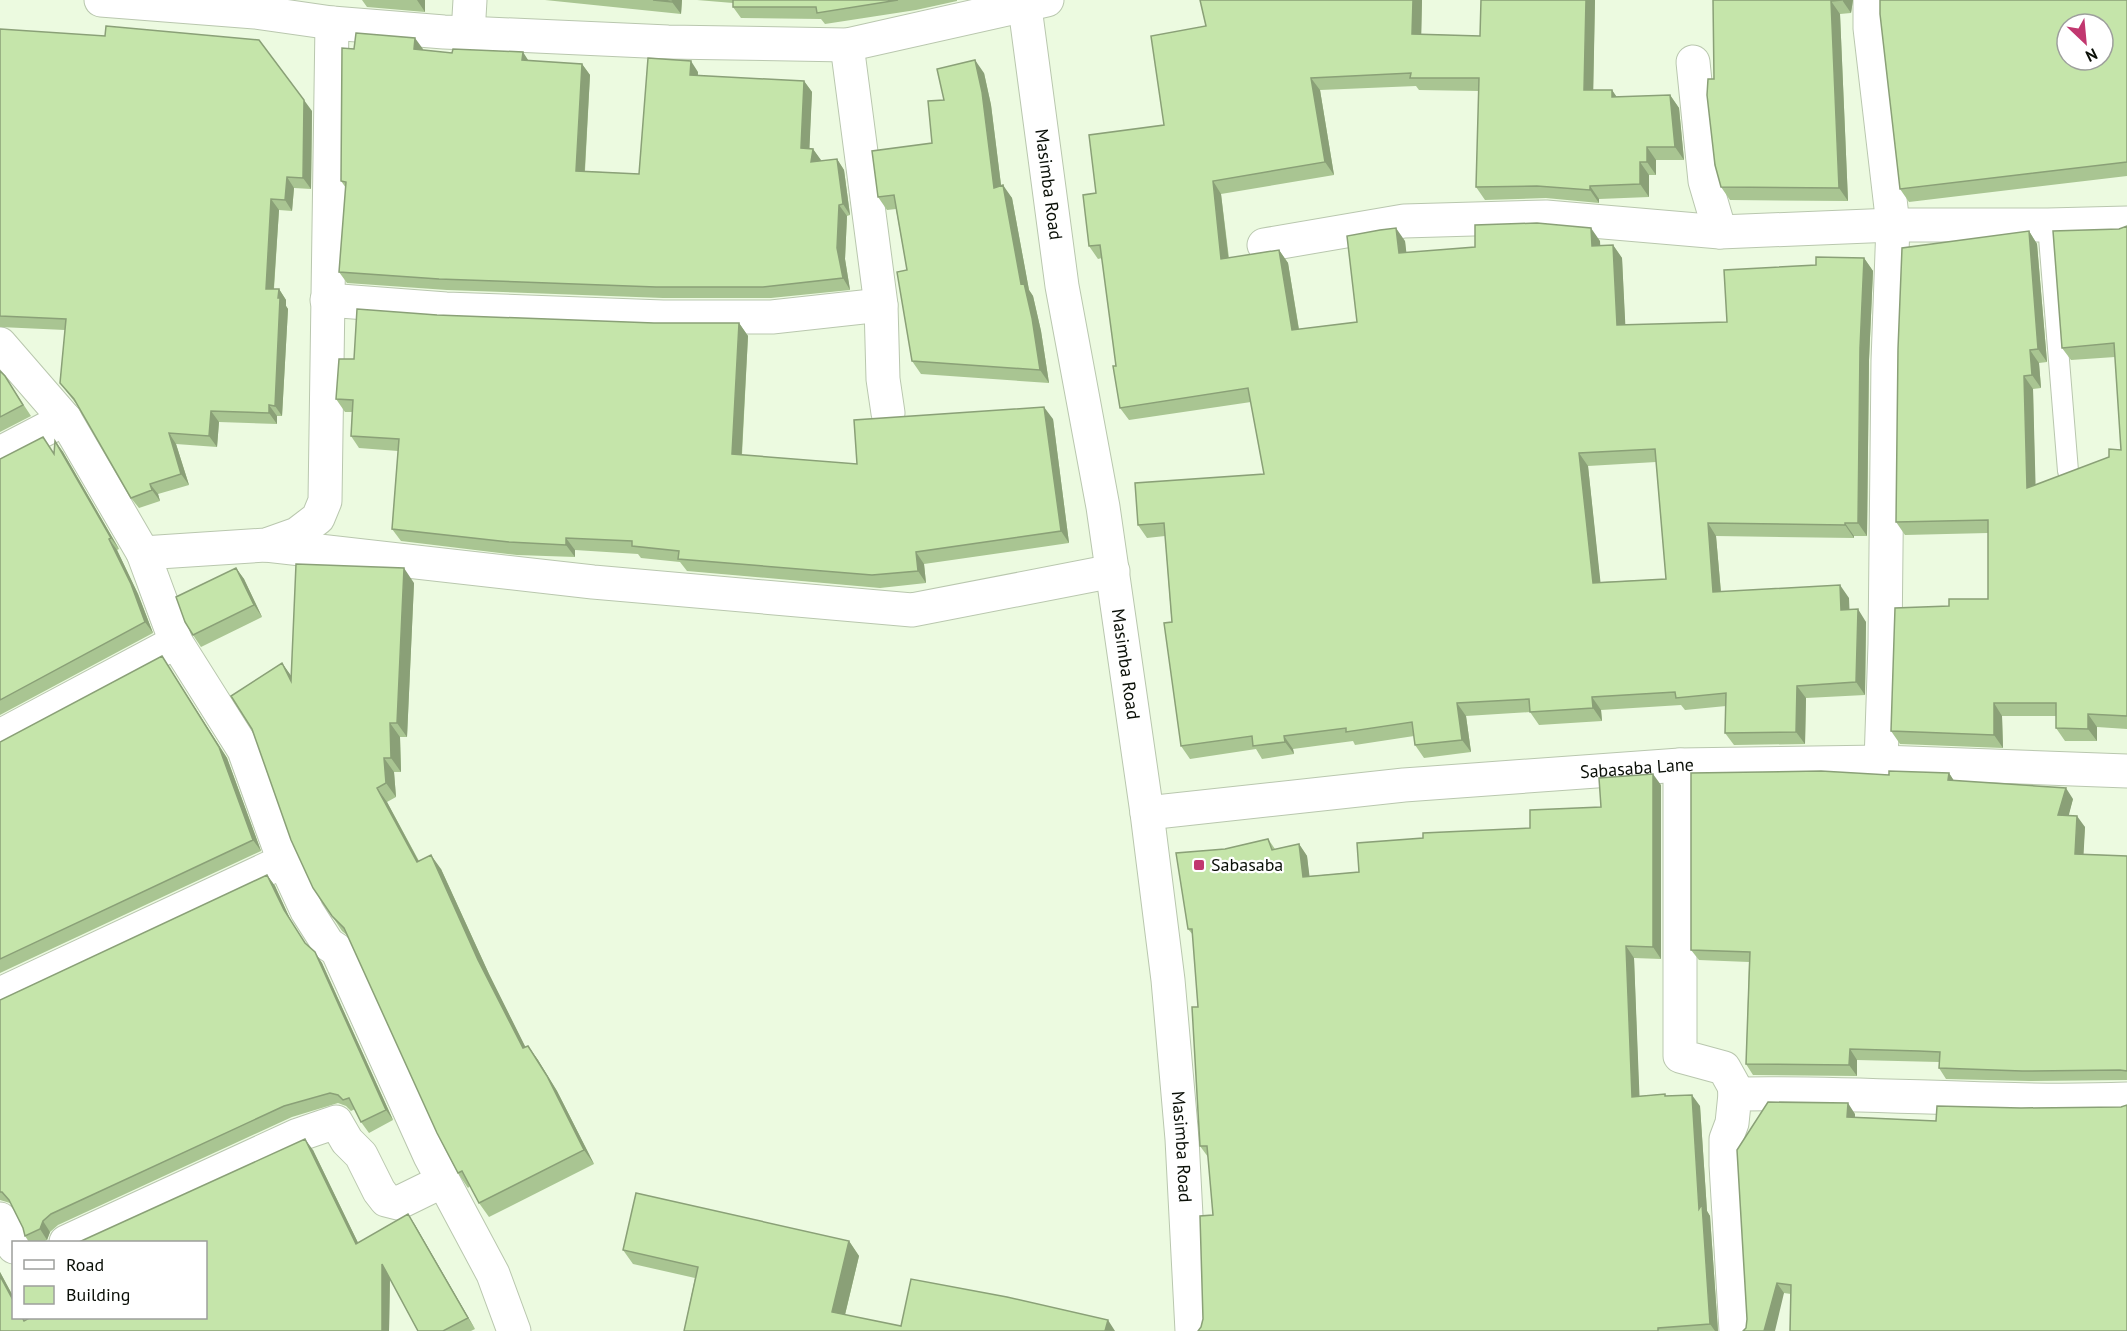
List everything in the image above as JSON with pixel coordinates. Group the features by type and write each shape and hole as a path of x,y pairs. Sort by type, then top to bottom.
{"street":[{"path":"101,0 255,12 332,23 468,33 668,42 847,45 1032,1"},
{"path":"468,33 470,0"},
{"path":"1870,0 1870,28 1893,225 1888,361 1885,644 1881,762"},
{"name":"Masimba Road","path":"1032,1 1062,285 1113,571 1168,980 1182,1139 1192,1331"},
{"path":"266,544 297,534 318,518 325,501 332,23"},
{"path":"847,45 880,304 883,379 888,413"},
{"path":"1693,62 1705,181 1720,232"},
{"path":"1264,245 1404,221 1534,217 1720,232 1893,225 2127,223"},
{"path":"327,300 446,309 663,317 772,317 880,304"},
{"path":"0,344 65,419 143,553 176,642 244,750 284,861 307,911 328,944 337,950 430,1156 493,1274 514,1331"},
{"path":"0,453 65,419"},
{"path":"143,553 266,544 593,582 912,610 1113,571"},
{"path":"0,736 176,642"},
{"name":"Sabasaba Lane","path":"1147,813 1404,785 1680,765 1881,762 2127,771"},
{"path":"1680,765 1680,1056 1724,1068 1734,1086 1731,1123 1726,1139 1726,1165 1736,1331"},
{"path":"0,994 284,861"},
{"path":"1735,1094 1883,1095 2072,1101 2127,1099"},
{"path":"68,1241 298,1136 336,1122 347,1141 361,1155 386,1200 398,1203 443,1182"},
{"path":"0,1219 12,1243"}],"lane":[{"path":"2048,225 2068,471"}],"building":[{"path":"733,0 898,0 817,13 816,7 733,7"},
{"path":"1200,0 1413,0 1412,34 1480,36 1481,0 1586,0 1584,90 1612,90 1612,97 1670,95 1675,147 1647,147 1647,162 1640,162 1640,184 1590,186 1590,190 1537,186 1476,187 1479,78 1410,78 1411,73 1311,78 1325,162 1213,181 1221,259 1279,250 1292,330 1357,322 1347,236 1380,230 1396,228 1399,253 1475,247 1475,225 1537,223 1591,228 1592,246 1613,245 1617,325 1727,322 1724,270 1816,265 1816,257 1864,258 1860,348 1858,523 1845,523 1845,525 1708,523 1713,592 1840,585 1841,610 1858,609 1856,682 1797,686 1796,732 1725,733 1726,693 1676,698 1675,692 1592,697 1593,708 1530,712 1529,699 1457,703 1462,740 1415,745 1412,722 1346,732 1346,728 1284,736 1285,742 1253,746 1252,736 1181,746 1164,623 1172,622 1164,523 1138,525 1135,483 1264,474 1248,388 1120,408 1113,366 1116,366 1100,245 1089,246 1083,195 1096,193 1089,135 1164,125 1151,36 1206,26","holes":["1655,449 1666,579 1593,583 1579,453"]},
{"path":"1713,0 1842,0 1831,1 1839,188 1721,187 1715,165 1707,95 1708,79 1714,79"},
{"path":"1880,0 2127,0 2127,162 1900,189"},
{"path":"106,26 259,40 304,100 303,178 287,177 285,200 271,199 266,289 279,289 278,298 280,298 275,406 269,405 269,413 211,411 209,436 169,433 181,474 150,484 152,490 131,498 74,399 60,383 66,319 0,316 0,29 105,36"},
{"path":"356,33 415,38 414,49 452,53 453,49 523,52 522,60 582,64 576,171 639,174 648,58 691,61 690,75 804,81 801,148 813,149 811,162 837,159 843,204 839,205 837,248 843,278 763,287 656,287 439,279 339,272 346,182 341,181 342,48 354,49"},
{"path":"975,60 982,92 994,188 1003,185 1021,284 1024,283 1032,318 1040,370 912,361 897,272 907,270 894,195 878,197 872,151 932,143 928,101 944,100 937,69"},
{"path":"2127,226 2127,716 2088,714 2088,729 2056,728 2056,703 1994,703 1994,735 1891,731 1895,608 1949,606 1949,599 1988,599 1988,520 1896,522 1902,248 2029,231 2038,349 2030,350 2032,375 2024,376 2027,488 2109,457 2109,449 2121,450 2114,343 2062,348 2053,231 2119,229"},
{"path":"357,309 437,315 654,323 739,323 732,454 857,464 854,420 1044,407 1061,531 916,552 918,571 872,575 678,559 679,551 632,546 632,541 566,538 566,545 509,542 392,529 399,439 351,436 353,400 336,399 339,359 354,359"},
{"path":"0,371 23,405 0,417"},
{"path":"43,437 54,454 55,441 111,538 109,539 131,584 145,622 0,700 0,459"},
{"path":"296,564 404,568 397,723 390,723 391,758 384,758 386,783 377,788 417,862 431,855 478,960 523,1048 528,1046 547,1076 584,1150 479,1203 462,1171 458,1173 437,1133 344,928 332,916 313,888 291,840 252,729 231,696 282,663 291,681"},
{"path":"236,568 254,605 193,635 185,622 176,597"},
{"path":"162,656 219,747 253,840 0,959 0,742"},
{"path":"1821,771 1889,775 1889,771 1949,773 1948,780 2066,788 2058,815 2077,816 2075,854 2127,856 2127,1071 1939,1068 1940,1052 1850,1049 1849,1065 1746,1064 1750,952 1691,950 1691,773"},
{"path":"1653,774 1653,947 1626,946 1632,1097 1665,1094 1665,1096 1692,1095 1699,1209 1702,1204 1710,1324 1658,1328 1658,1331 1198,1331 1203,1319 1200,1216 1213,1215 1207,1146 1200,1146 1192,1007 1198,1007 1192,929 1188,929 1176,853 1225,849 1268,839 1272,850 1299,844 1303,877 1359,872 1357,843 1423,838 1423,833 1530,828 1530,810 1601,807 1599,778"},
{"path":"267,875 284,910 305,943 315,952 386,1110 361,1122 349,1098 343,1100 338,1095 330,1093 284,1106 51,1214 43,1221 40,1229 25,1236 9,1200 0,1192 0,1000"},
{"path":"1768,1102 1848,1103 1847,1117 1936,1121 1937,1106 2021,1108 2121,1107 2127,1105 2127,1331 1790,1331 1791,1285 1777,1283 1764,1331 1743,1331 1746,1328 1747,1319 1737,1150"},
{"path":"305,1139 356,1244 408,1214 468,1318 443,1331 418,1331 382,1264 382,1331 0,1331 0,1276 12,1298 12,1319 23,1319 24,1321 28,1319 207,1319 207,1241 81,1241"},
{"path":"636,1193 849,1241 832,1312 901,1326 911,1279 1007,1297 1108,1320 1105,1331 684,1331 698,1267 623,1250"}],"place":[{"name":"Sabasaba","path":"1199,865"}]}
